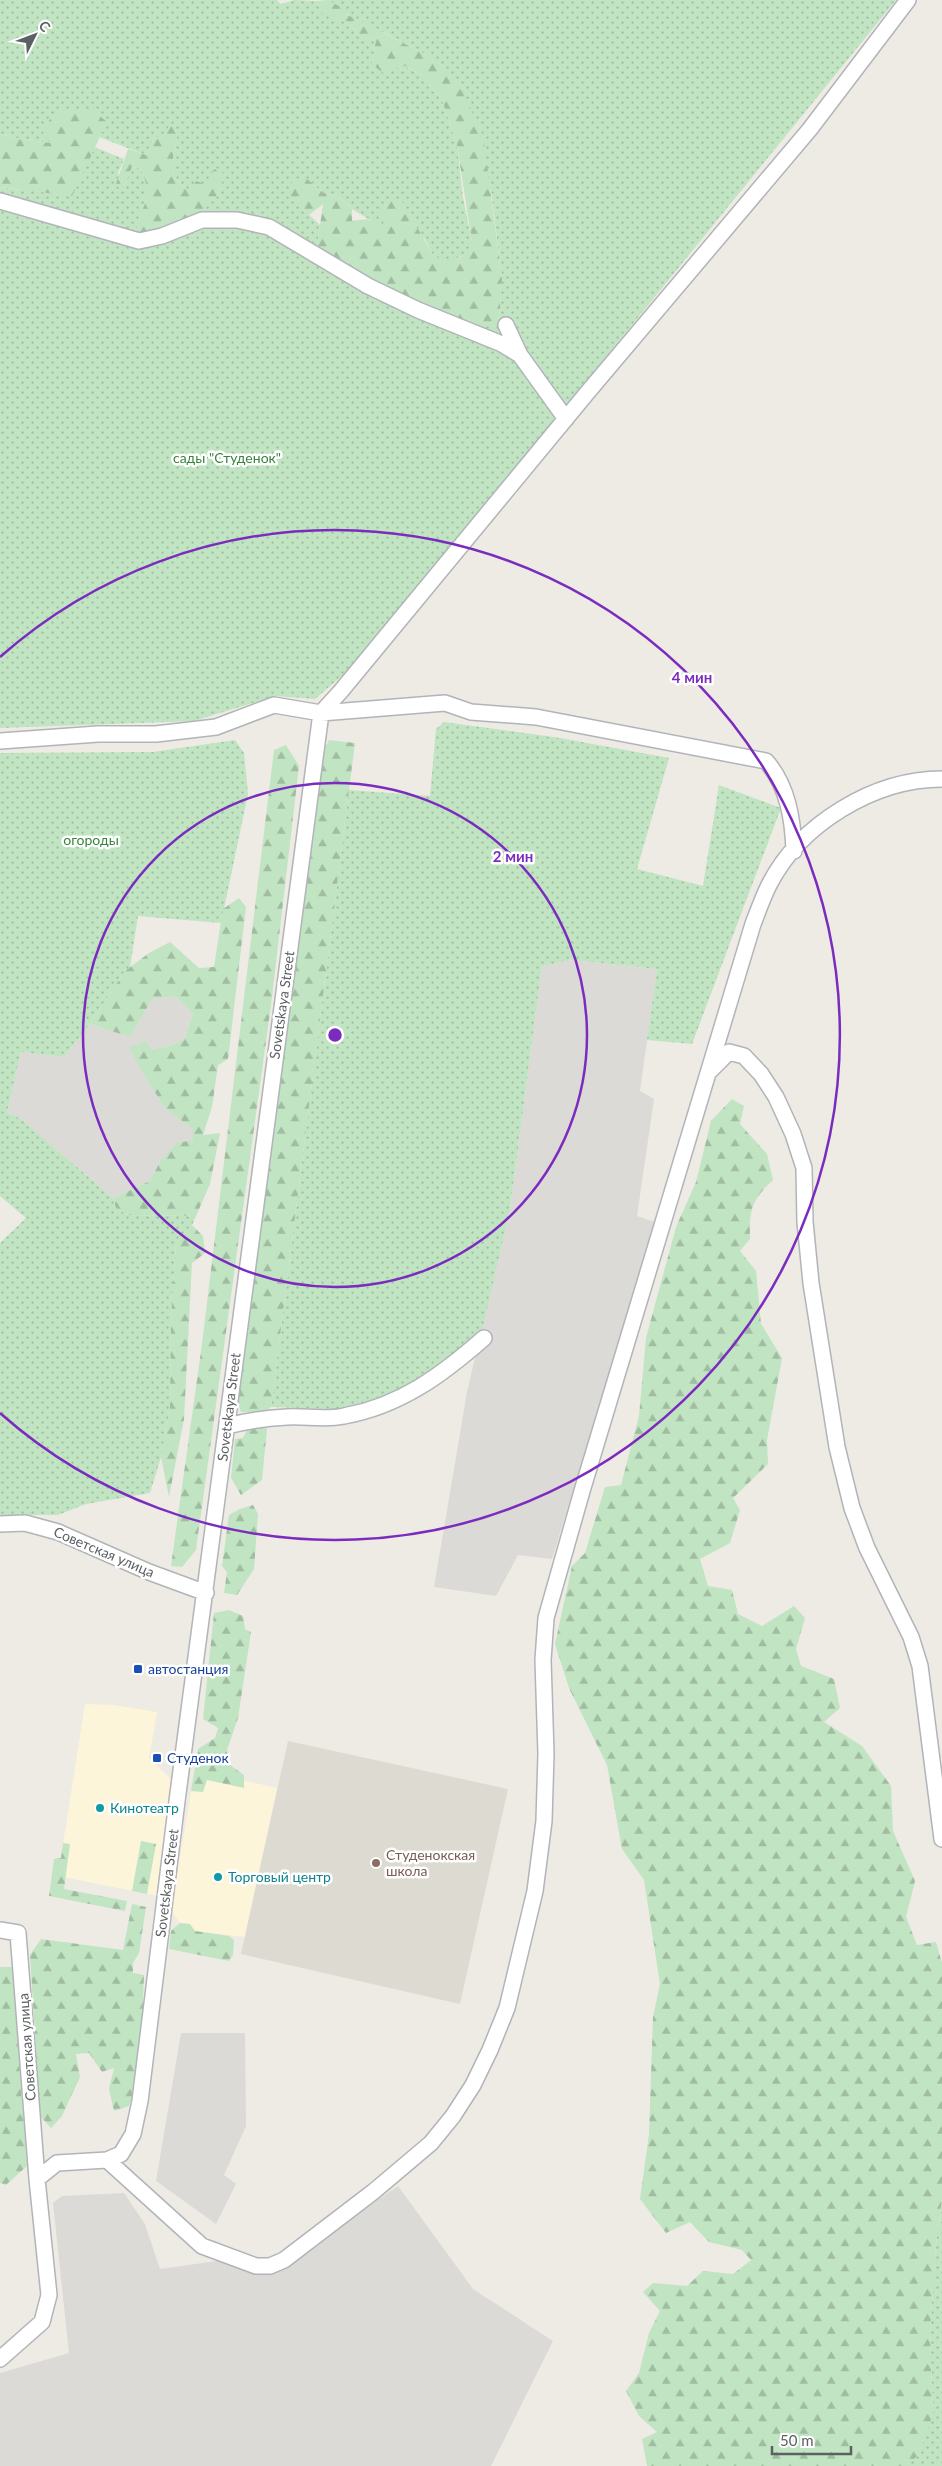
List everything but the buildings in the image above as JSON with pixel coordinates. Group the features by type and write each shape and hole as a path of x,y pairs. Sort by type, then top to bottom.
{"street":[{"path":"321,713 810,129 908,0"},
{"path":"0,201 139,241 162,236 202,220 237,220 269,228 368,286 418,310 502,344 520,355"},
{"path":"506,325 520,355 566,419"},
{"path":"0,741 98,734 156,734 216,727 274,705 321,713 445,703 471,712 536,717 766,761 777,774 785,797 793,824 794,851"},
{"name":"Sovetskaya Street","path":"107,2160 121,2154 133,2134 140,2101 177,1801 321,713"},
{"path":"0,2359 42,2322 50,2295 37,2179 57,2163 107,2160 202,2246 256,2266 270,2266 284,2260 408,2163 431,2142 454,2116 473,2085 490,2050 506,2008 534,1891 544,1821 546,1754 543,1660 546,1618 752,924 769,884 806,837 833,814 862,797 898,784 922,778 942,778"},
{"path":"707,1074 729,1052 744,1056 761,1074 776,1097 793,1134 804,1168 805,1222 811,1283 837,1447 852,1508 867,1548 911,1637 920,1666 942,1839"},
{"path":"227,1426 287,1417 342,1417 385,1406 415,1392 457,1362 484,1338"},
{"name":"Советская улица","path":"0,1524 25,1523 58,1532 149,1572 206,1593"},
{"name":"Советская улица","path":"0,1930 18,1933 37,2179"}],"shaded area":[{"path":"572,960 657,969 640,1091 654,1099 637,1216 655,1222 552,1559 518,1555 496,1596 434,1587 467,1392 510,1209 542,966"},
{"path":"175,996 193,1014 184,1040 166,1047 151,1049 167,1110 193,1129 193,1140 160,1162 150,1181 113,1198 21,1119 7,1112 21,1052 64,1057 90,1024 130,1037 152,999"},
{"path":"85,1704 114,1705 157,1712 149,1758 174,1782 158,1896 58,1876"},
{"name":"Студенокская школа","path":"288,1741 508,1789 460,2004 241,1954"},
{"path":"195,1769 277,1788 245,1937 195,1931 190,1924 180,1923 171,1911"},
{"path":"181,2033 245,2033 246,2126 224,2175 236,2184 216,2224 156,2181"},
{"path":"398,2186 473,2289 553,2341 491,2466 0,2466 0,2373 69,2353 53,2203 62,2196 124,2193 145,2224 160,2269 217,2261 272,2274"}],"green space":[{"name":"сады \"Студенок\"","path":"0,0 277,0 281,4 294,0 316,1 324,15 345,21 362,38 376,40 372,64 404,66 422,75 442,100 457,145 463,197 472,242 468,253 451,261 434,257 424,238 385,229 352,209 338,196 322,192 306,178 288,195 320,225 317,247 499,323 502,278 491,191 444,67 423,53 383,32 375,35 328,0 896,0 567,405 344,674 315,699 276,696 194,721 0,728 0,187 20,190 84,167 94,147 124,159 118,173 124,186 132,167 140,168 146,182 147,194 138,221 212,200 222,190 209,186 187,190 174,177 173,155 178,133 154,138 146,155 99,137 107,122 50,143 0,134"},
{"path":"328,0 344,9 347,15 371,25 375,34 382,32 423,53 444,67 461,87 483,136 502,278 499,323 481,326 451,318 396,294 333,258 317,247 323,204 309,215 288,195 293,179 306,178 322,192 338,196 352,209 352,221 367,219 385,228 380,211 386,199 402,201 434,257 452,259 461,257 469,249 472,242 457,145 442,100 422,75 405,66 383,73 372,64 376,40 362,38 345,21 323,15 316,1"},
{"path":"60,109 94,111 107,122 72,196 0,187 0,134 50,143 41,129"},
{"path":"169,125 175,125 178,133 173,155 174,177 187,190 196,181 209,186 213,170 223,167 222,190 198,217 152,233 136,233 147,195 145,179 140,168 132,167 124,186 115,187 128,149 146,155 154,138 165,135"},
{"path":"444,722 560,738 669,758 637,869 703,886 719,785 781,808 692,1044 647,1040 657,969 572,960 542,966 510,1209 481,1335 433,1372 379,1401 333,1409 271,1407 349,790 430,796 436,729"},
{"name":"огороды","path":"235,740 244,753 248,794 221,923 138,916 130,967 125,971 90,1024 64,1057 21,1052 7,1112 21,1119 113,1198 116,1208 128,1215 196,1216 192,1225 176,1243 171,1316 170,1409 161,1457 150,1493 86,1504 58,1515 0,1515 0,1243 26,1218 0,1196 0,753 153,752"},
{"path":"329,740 355,743 271,1407 263,1413 241,1412 237,1401 323,752"},
{"path":"286,745 299,766 271,1005 196,1550 182,1567 171,1566 202,1344 274,750"},
{"path":"239,898 246,907 228,1059 218,1065 212,1107 203,1135 220,1133 210,1184 196,1216 128,1215 116,1208 113,1198 150,1181 160,1162 177,1143 193,1140 193,1129 167,1110 129,1048 145,1041 151,1049 166,1047 184,1040 193,1014 175,996 152,999 130,1037 90,1024 125,971 149,953 170,942 199,968 214,967 223,909"},
{"path":"732,1099 744,1106 740,1124 767,1154 773,1180 760,1194 753,1206 750,1221 750,1239 740,1251 756,1271 761,1324 782,1358 767,1440 768,1464 733,1498 740,1510 730,1543 700,1559 708,1586 732,1590 738,1614 762,1626 794,1606 805,1618 796,1649 801,1666 834,1679 840,1708 824,1722 862,1746 891,1786 893,1831 915,1881 906,1917 917,1945 936,1942 942,1963 942,2199 936,2245 930,2331 933,2414 920,2453 907,2466 647,2466 642,2439 657,2432 639,2416 626,2391 639,2373 649,2333 660,2311 643,2292 653,2283 687,2286 703,2271 733,2274 751,2260 742,2250 709,2242 690,2222 666,2233 640,2199 649,2134 653,2017 660,1984 644,1880 622,1849 607,1765 569,1688 555,1644 572,1566 585,1553 605,1487 621,1485 639,1416 646,1338 676,1227 696,1182 711,1121"},
{"path":"192,1225 203,1236 205,1253 192,1263 184,1419 169,1497 161,1457 170,1409 171,1316 176,1243"},
{"path":"260,1425 267,1429 262,1480 241,1495 231,1478 235,1439 243,1438 247,1430"},
{"path":"253,1505 258,1514 254,1569 237,1595 224,1593 227,1572 222,1566 229,1515"},
{"path":"229,1610 243,1616 245,1629 251,1632 238,1718 227,1750 230,1765 244,1775 244,1788 207,1780 203,1792 191,1791 198,1749 215,1738 218,1728 203,1719 214,1613"},
{"path":"141,1841 156,1844 147,1894 132,1891"},
{"path":"63,1843 70,1844 64,1889 127,1901 125,1911 49,1896 54,1859 61,1858"},
{"path":"132,1904 146,1907 139,1953 133,1963 133,1973 144,1975 140,2059 129,2106 114,2111 109,2089 114,2068 102,2072 89,2053 76,2054 80,2077 62,2116 51,2128 40,2116 30,1955 41,1939 123,1950"},
{"path":"180,1923 190,1924 195,1931 229,1936 234,1940 233,1955 229,1961 169,1949 171,1931"},
{"path":"0,1967 12,1967 27,2166 6,2185 0,2183"},
{"path":"942,2199 942,2466 907,2466 933,2414 930,2331 936,2245"}],"place":[{"name":"автостанция","path":"138,1669"},
{"name":"Студенок","path":"157,1758"},
{"name":"Кинотеатр","path":"100,1808"},
{"name":"Студенокская школа","path":"376,1863"},
{"name":"Торговый центр","path":"218,1877"}]}
